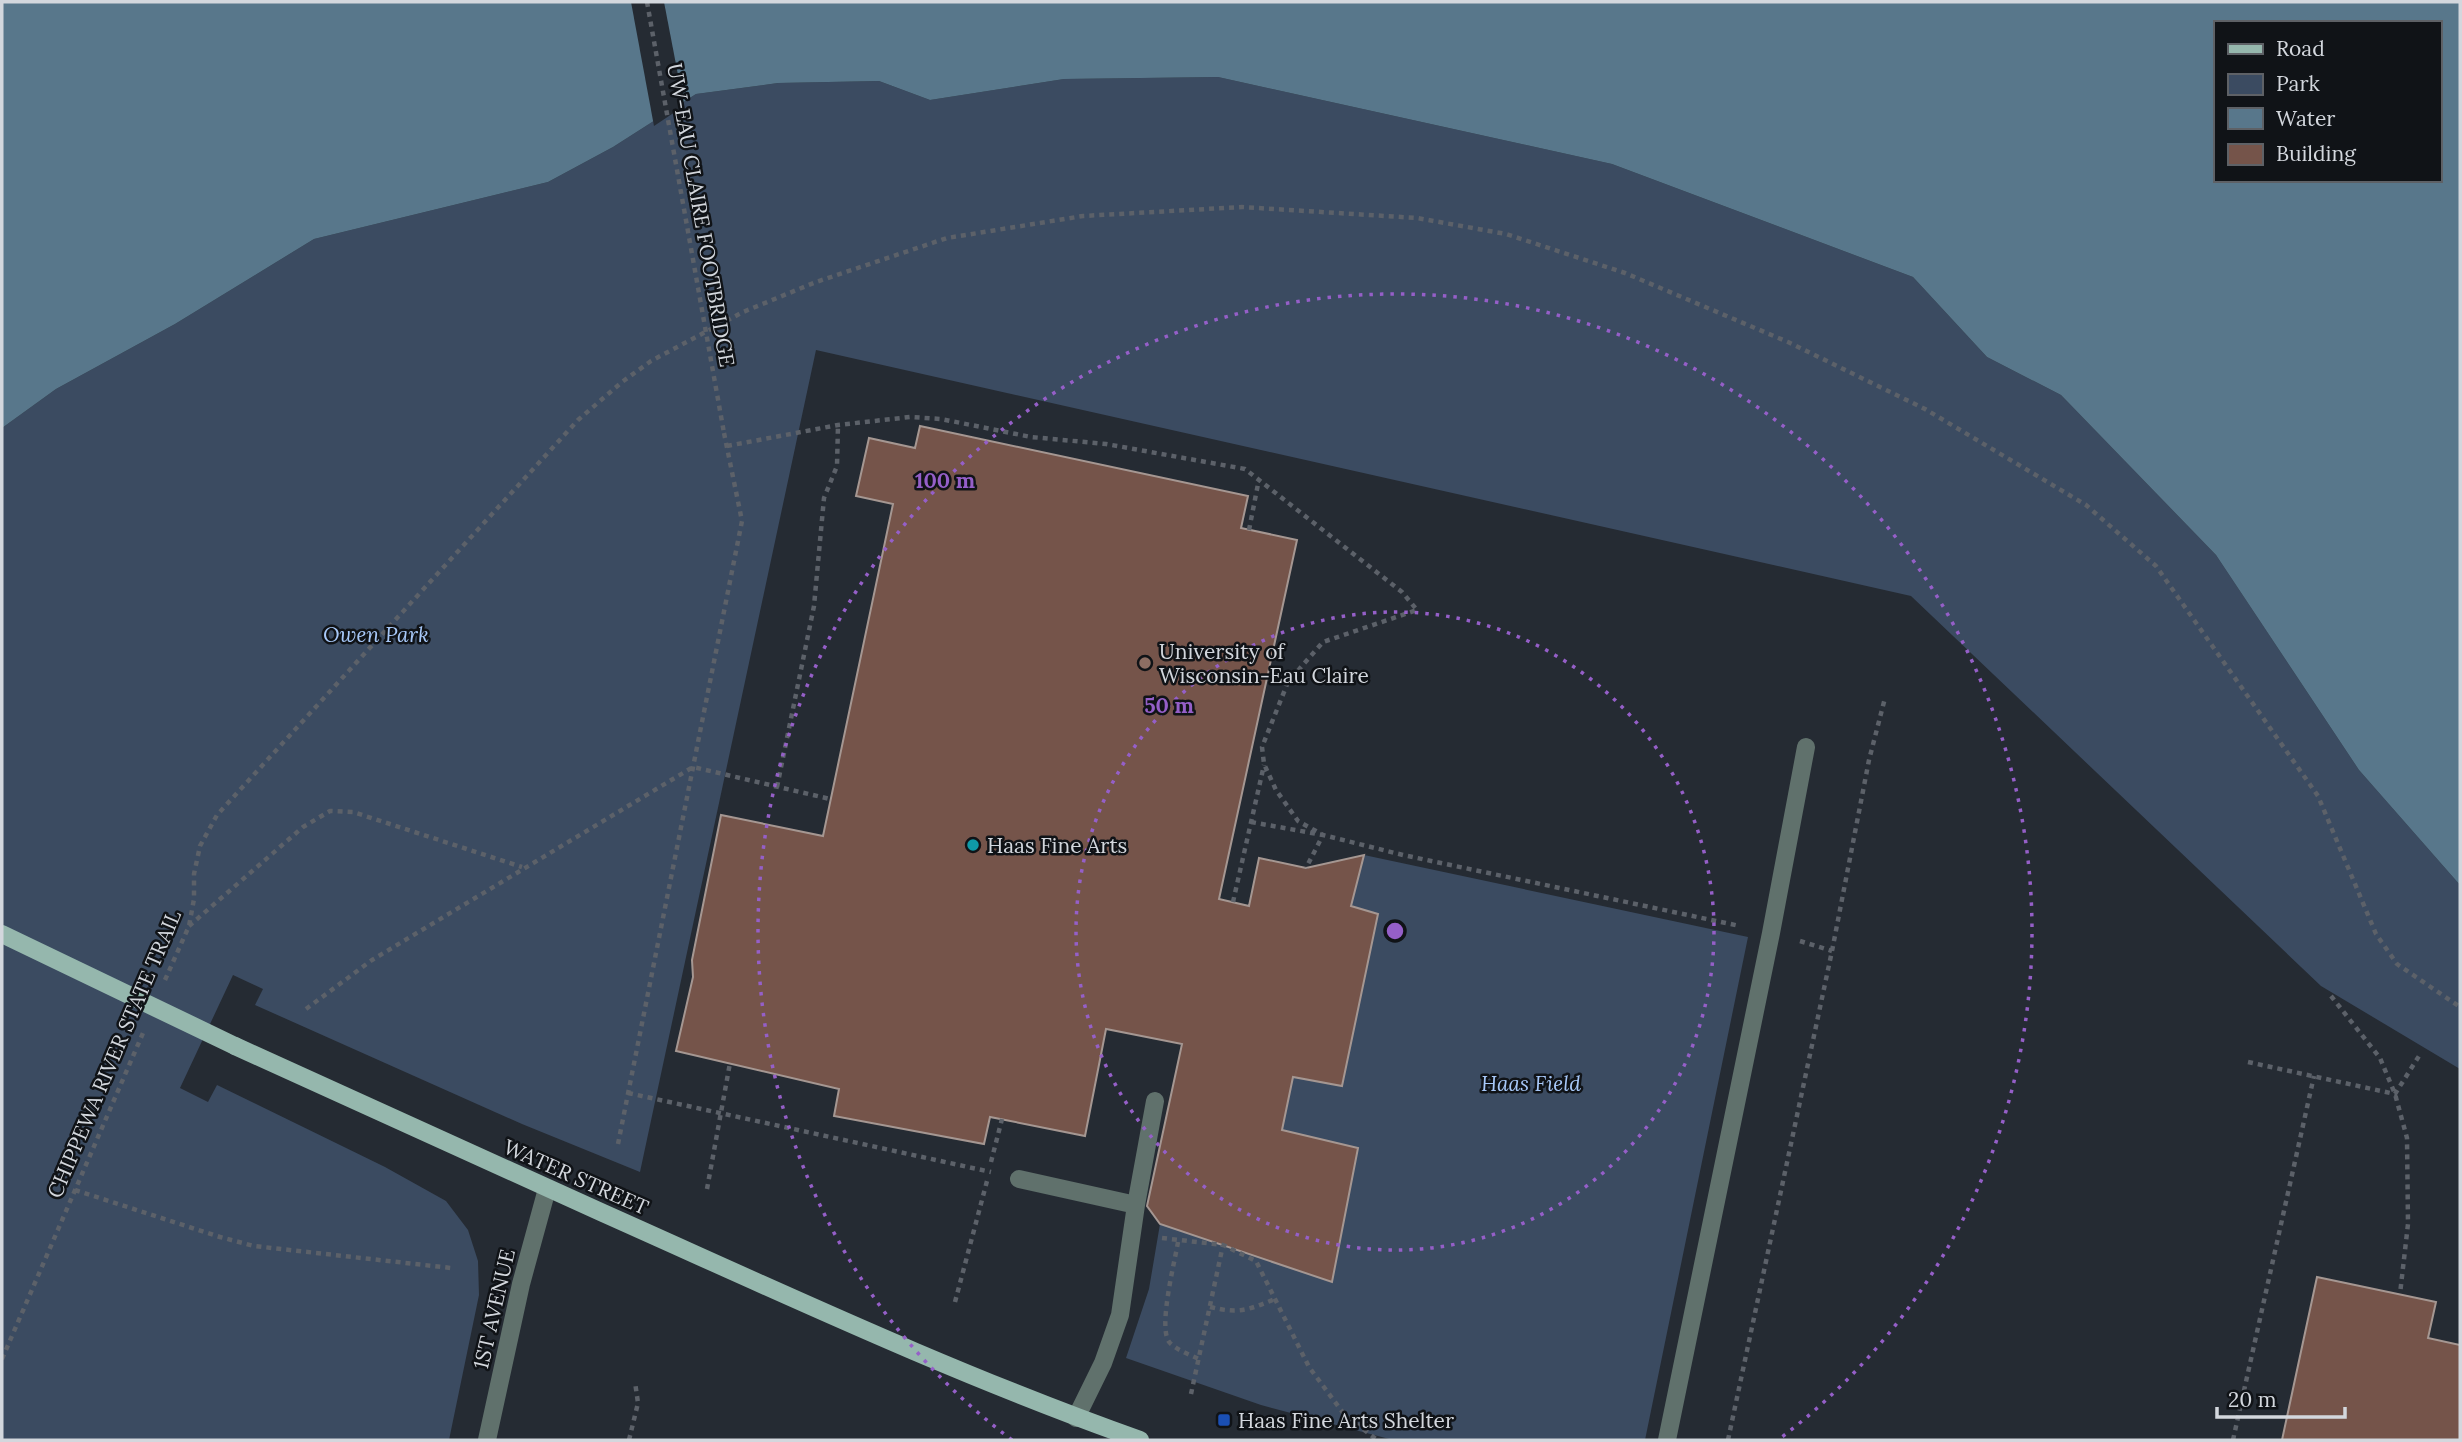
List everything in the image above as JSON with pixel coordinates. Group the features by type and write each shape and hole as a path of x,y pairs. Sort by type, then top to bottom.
{"main road":[{"name":"WATER STREET","path":"2,934 235,1046 912,1352 1076,1418 1140,1440"}],"street":[{"path":"1667,1440 1771,933 1806,747"},
{"path":"1076,1418 1103,1363 1120,1315 1155,1101"},
{"path":"1019,1179 1136,1205"},
{"name":"1ST AVENUE","path":"487,1440 521,1284 547,1189"}],"path":[{"name":"UW-EAU CLAIRE FOOTBRIDGE","path":"618,1144 741,521 647,2"},
{"name":"CHIPPEWA RIVER STATE TRAIL","path":"162,989 188,926 200,846 217,815 578,420 651,361 743,312 816,282 947,238 1083,216 1242,207 1417,218 1506,234 1625,274 1788,342 1925,409 2086,505 2156,566 2318,796 2376,934 2398,964 2460,1007"},
{"path":"727,446 838,425 910,417 941,419 1031,437 1106,444 1245,468 1402,592 1417,610 1323,642 1287,682 1262,747 1264,764 1276,790 1298,821 1323,835"},
{"path":"777,787 814,606 820,526 824,498 837,466 838,425"},
{"path":"1249,530 1259,479"},
{"path":"1728,1440 1832,951 1869,760 1885,698"},
{"path":"1233,902 1264,764"},
{"path":"306,1009 372,960 693,766 830,799"},
{"path":"188,926 303,827 330,811 353,812 523,867"},
{"path":"1251,822 1323,835 1403,855 1771,933 1832,951"},
{"path":"1306,868 1323,835"},
{"path":"2331,996 2380,1058 2395,1094 2407,1138 2409,1181 2400,1294"},
{"name":"CHIPPEWA RIVER STATE TRAIL","path":"2,1359 145,1027"},
{"path":"2395,1094 2419,1056"},
{"path":"2248,1062 2395,1094"},
{"path":"707,1189 730,1063"},
{"path":"2233,1440 2314,1076"},
{"path":"628,1093 1019,1179"},
{"path":"955,1302 1002,1119"},
{"path":"75,1190 254,1246 451,1268"},
{"path":"1134,1231 1178,1242 1223,1245 1256,1261 1309,1367 1344,1414 1377,1440"},
{"path":"1178,1242 1166,1317 1166,1336 1171,1345 1199,1359"},
{"path":"1191,1394 1223,1245"},
{"path":"1210,1307 1244,1312 1275,1299"},
{"path":"629,1440 638,1403 635,1382"}],"green space":[{"name":"Owen Park","path":"1218,77 1612,164 1913,277 1987,357 2061,395 2216,555 2359,770 2460,885 2460,1069 2321,986 1911,596 816,350 640,1172 522,1124 255,1005 263,989 233,975 180,1088 208,1102 217,1085 385,1167 446,1201 468,1230 478,1261 479,1295 449,1440 2,1440 2,428 56,389 175,324 314,239 548,182 613,147 696,94 778,83 879,81 930,100 1064,79"},
{"name":"Haas Field","path":"1364,855 1748,937 1645,1440 1393,1440 1261,1405 1126,1358 1149,1289 1160,1224 1332,1282 1358,1148 1282,1130 1293,1077 1342,1086 1378,914 1351,906"}],"water":[{"path":"2,2 2460,2 2460,885 2359,770 2216,555 2061,395 1987,357 1913,277 1612,164 1218,77 1064,79 930,100 879,81 778,83 696,94 613,147 548,182 314,239 175,324 56,389 2,428"}],"pier":[{"path":"631,2 664,2 684,106 654,126"}],"building":[{"name":"Haas Fine Arts","path":"920,426 1248,496 1241,528 1297,540 1219,899 1249,906 1259,858 1306,868 1364,855 1351,906 1378,914 1342,1086 1293,1077 1282,1130 1358,1148 1332,1282 1160,1224 1147,1206 1182,1044 1106,1029 1085,1136 990,1117 984,1144 834,1116 839,1089 676,1051 693,977 692,960 721,815 823,836 893,504 856,496 869,438 915,448"},
{"path":"2317,1277 2436,1302 2428,1338 2460,1345 2460,1440 2282,1440"}],"place":[{"name":"University of Wisconsin-Eau Claire","path":"1145,663"},
{"name":"Haas Fine Arts","path":"973,845"},
{"name":"Haas Fine Arts Shelter","path":"1224,1420"}]}
